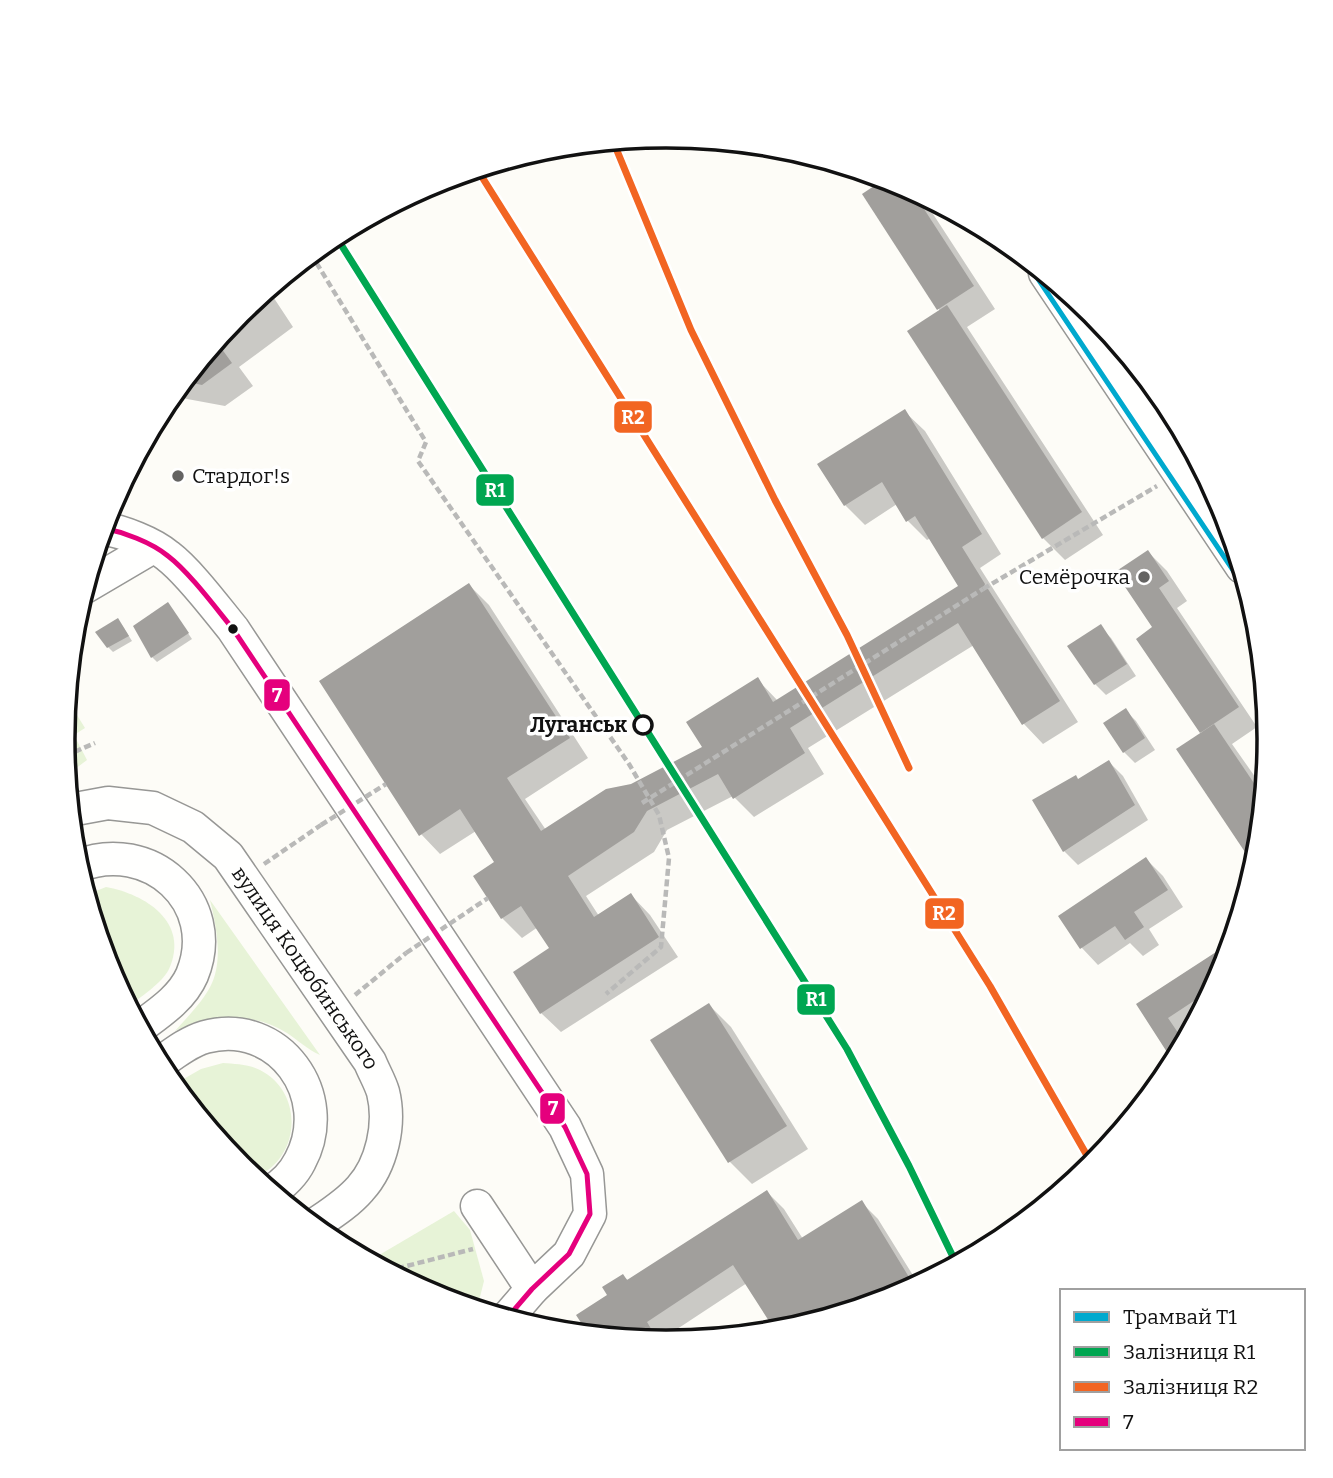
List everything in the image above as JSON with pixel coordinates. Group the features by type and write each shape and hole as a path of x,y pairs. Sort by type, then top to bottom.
{"street":[{"path":"1071,308 1189,467 1211,509"},
{"path":"113,532 168,555 213,603 233,629 565,1127 587,1174 590,1214 569,1254 514,1310"},
{"path":"97,580 153,547"},
{"name":"вулиця Коцюбинського","path":"79,808 108,803 153,808 193,827 228,856 370,1062 383,1093 386,1127 379,1159 362,1188 322,1219"},
{"path":"89,862 121,858 147,864 170,878 186,898 196,923 198,949 192,975 177,997 148,1021"},
{"path":"170,1056 206,1037 233,1034 260,1040 282,1054 300,1075 310,1098 312,1124 307,1148 295,1170 279,1186"},
{"path":"477,1206 532,1289"}],"path":[{"path":"316,263 426,442 418,461 629,764 659,815 669,858 661,947 606,994"},
{"path":"642,803 983,589 1189,467"},
{"path":"76,751 95,743"},
{"path":"243,878 386,784"},
{"path":"335,1012 406,953 488,898"},
{"path":"402,1267 501,1242"}],"green space":[{"path":"76,714 85,728 75,734"},
{"path":"75,737 87,760 76,768"},
{"path":"106,887 135,896 149,904 169,924 174,937 174,952 166,974 136,1000 120,965 95,891"},
{"path":"210,900 320,1055 274,1026 246,1018 203,1021 175,1031 205,996 215,973 217,942"},
{"path":"223,1063 246,1065 275,1080 285,1094 292,1126 281,1156 270,1169 264,1172 248,1157 197,1099 183,1079 201,1069"},
{"path":"454,1211 470,1230 484,1281 479,1300 440,1285 379,1255"}],"building":[{"path":"874,186 922,206 974,286 937,310 862,194"},
{"path":"947,305 1082,512 1042,539 907,331"},
{"path":"222,349 232,363 202,385 194,383"},
{"path":"905,409 982,534 962,547 985,584 983,589 988,589 1060,701 1022,725 958,623 790,728 805,753 733,799 718,774 647,811 634,832 568,876 594,917 631,893 659,937 540,1014 513,972 549,948 521,906 501,919 473,876 494,862 460,809 419,836 319,681 469,583 570,738 507,778 541,831 606,789 631,784 702,747 686,722 758,677 773,702 958,586 915,516 906,522 882,482 844,506 817,464"},
{"path":"1148,550 1169,581 1159,588 1239,707 1200,733 1136,639 1152,627 1115,572"},
{"path":"168,602 189,633 151,658 133,626"},
{"path":"118,618 129,636 107,648 95,632"},
{"path":"1101,624 1127,664 1094,685 1067,646"},
{"path":"1126,708 1145,738 1123,753 1103,723"},
{"path":"1214,724 1255,785 1246,854 1176,749"},
{"path":"1109,760 1135,805 1063,852 1032,800 1076,775 1078,779"},
{"path":"1146,857 1168,890 1134,912 1144,927 1125,940 1115,926 1080,949 1058,916"},
{"path":"1218,951 1198,998 1168,1018 1179,1035 1167,1053 1136,1004"},
{"path":"709,1003 787,1126 728,1163 650,1040"},
{"path":"767,1190 798,1240 862,1200 909,1278 857,1299 769,1321 733,1265 647,1322 652,1330 582,1324 576,1315 607,1295 602,1287 623,1274 627,1280"}],"tram line":[{"name":"T1","path":"1039,280 1233,570"}],"rail line":[{"name":"R2","path":"617,150 691,330 775,500 847,635 909,768"},
{"name":"R2","path":"482,177 990,986 1087,1155"},
{"name":"R1","path":"341,245 847,1049 953,1256"}],"transit line":[{"name":"7","path":"114,531 137,538 168,556 193,580 233,629 565,1127 587,1174 590,1214 569,1254 514,1310"}],"place":[{"name":"Стардог!s","path":"178,476"},
{"name":"Семёрочка","path":"1144,577"},
{"name":"Луганськ","path":"643,725"}]}
